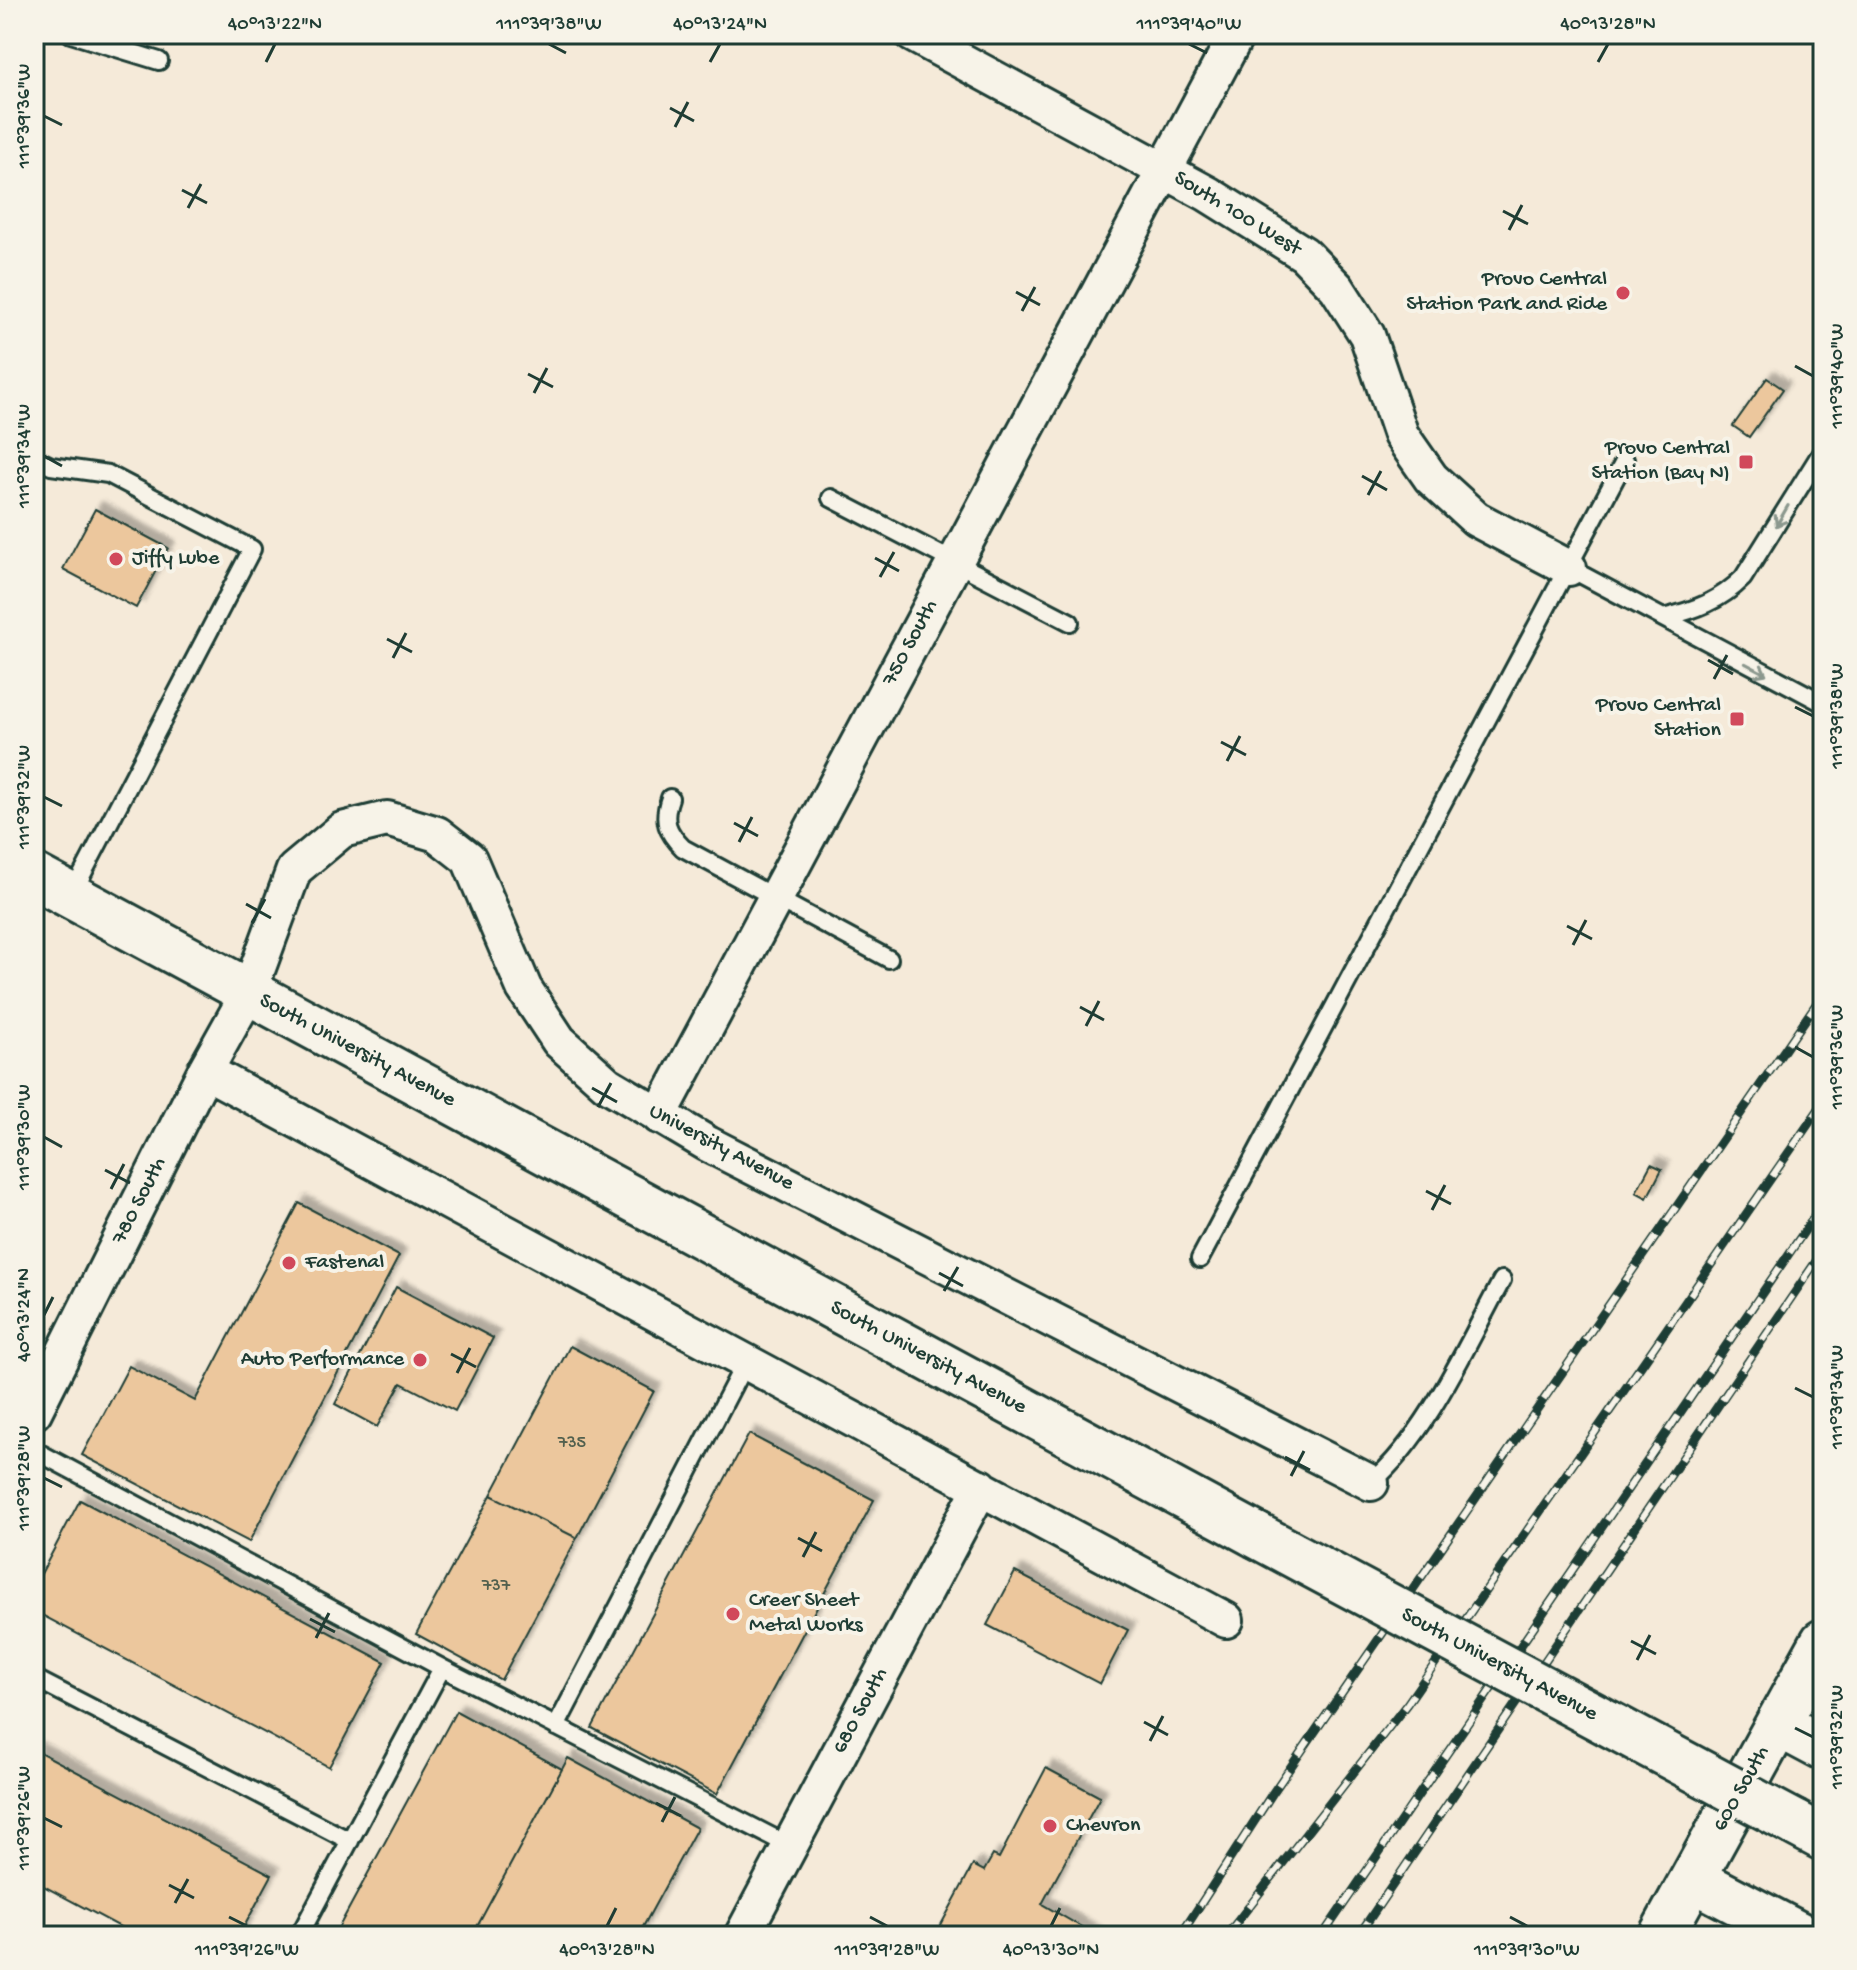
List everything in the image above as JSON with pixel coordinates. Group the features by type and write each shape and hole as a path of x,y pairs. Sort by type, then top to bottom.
{"main road":[{"name":"South University Avenue","path":"52,886 1809,1830"},
{"name":"600 South","path":"1661,1936 1823,1642"},
{"path":"1778,1724 1823,1748"},
{"path":"1693,1879 1802,1936"}],"street":[{"name":"South 100 West","path":"912,34 1165,170 1271,231 1304,254 1337,288 1367,335 1401,435 1431,478 1476,519 1569,568"},
{"name":"750 South","path":"659,1116 1237,34"},
{"name":"University Avenue","path":"249,992 294,870 342,830 387,819 437,834 469,859 524,988 559,1041 607,1084 659,1116 1371,1483"},
{"name":"780 South","path":"34,1412 205,1071 249,992"},
{"path":"205,1071 1226,1620"},
{"name":"680 South","path":"742,1936 981,1487"}],"lane":[{"path":"71,34 159,61"},
{"path":"1663,618 1696,610 1726,595 1743,578 1823,450"},
{"path":"34,458 51,466 108,474 252,549 52,886"},
{"path":"1200,1259 1625,460"},
{"path":"831,498 1070,622"},
{"name":"South 100 West","path":"1569,568 1823,703"},
{"path":"670,798 665,812 667,832 683,848 889,959"},
{"path":"1371,1483 1394,1463 1443,1388 1502,1280"},
{"path":"556,1727 746,1361"},
{"path":"34,1450 442,1668 790,1846"},
{"path":"299,1936 442,1668"},
{"path":"34,1678 350,1841"}],"building":[{"path":"1767,378 1783,389 1749,437 1733,426"},
{"name":"Jiffy Lube","path":"95,509 168,548 136,608 63,569"},
{"path":"1651,1164 1662,1169 1647,1198 1636,1192"},
{"path":"299,1203 399,1256 249,1542 82,1455 129,1366 195,1401"},
{"name":"Auto Performance","path":"396,1287 493,1338 455,1411 401,1383 377,1427 335,1404"},
{"path":"570,1346 654,1391 577,1538 491,1495"},
{"name":"Creer Sheet Metal Works","path":"749,1434 874,1500 717,1794 592,1728"},
{"path":"491,1495 577,1538 501,1680 416,1634"},
{"path":"80,1500 385,1662 329,1767 34,1611 34,1587"},
{"path":"1015,1572 1128,1630 1100,1684 987,1625"},
{"path":"456,1711 562,1769 472,1936 334,1936"},
{"path":"34,1749 272,1875 239,1936 137,1936 34,1881"},
{"path":"568,1758 697,1828 638,1936 472,1936"},
{"name":"Chevron","path":"1046,1768 1100,1797 1042,1904 1097,1936 935,1936 973,1865 984,1871 993,1855 999,1858"}],"railway":[{"path":"1180,1936 1272,1794 1823,994"},
{"path":"1226,1936 1407,1704 1823,1103"},
{"path":"1322,1936 1823,1204"},
{"path":"1358,1936 1823,1251"}],"place":[{"name":"Provo Central Station Park and Ride","path":"1623,293"},
{"name":"Provo Central Station (Bay N)","path":"1746,462"},
{"name":"Jiffy Lube","path":"116,559"},
{"name":"Provo Central Station","path":"1737,719"},
{"name":"Fastenal","path":"289,1263"},
{"name":"Auto Performance","path":"420,1360"},
{"name":"Creer Sheet Metal Works","path":"733,1614"},
{"name":"Chevron","path":"1050,1826"}]}
